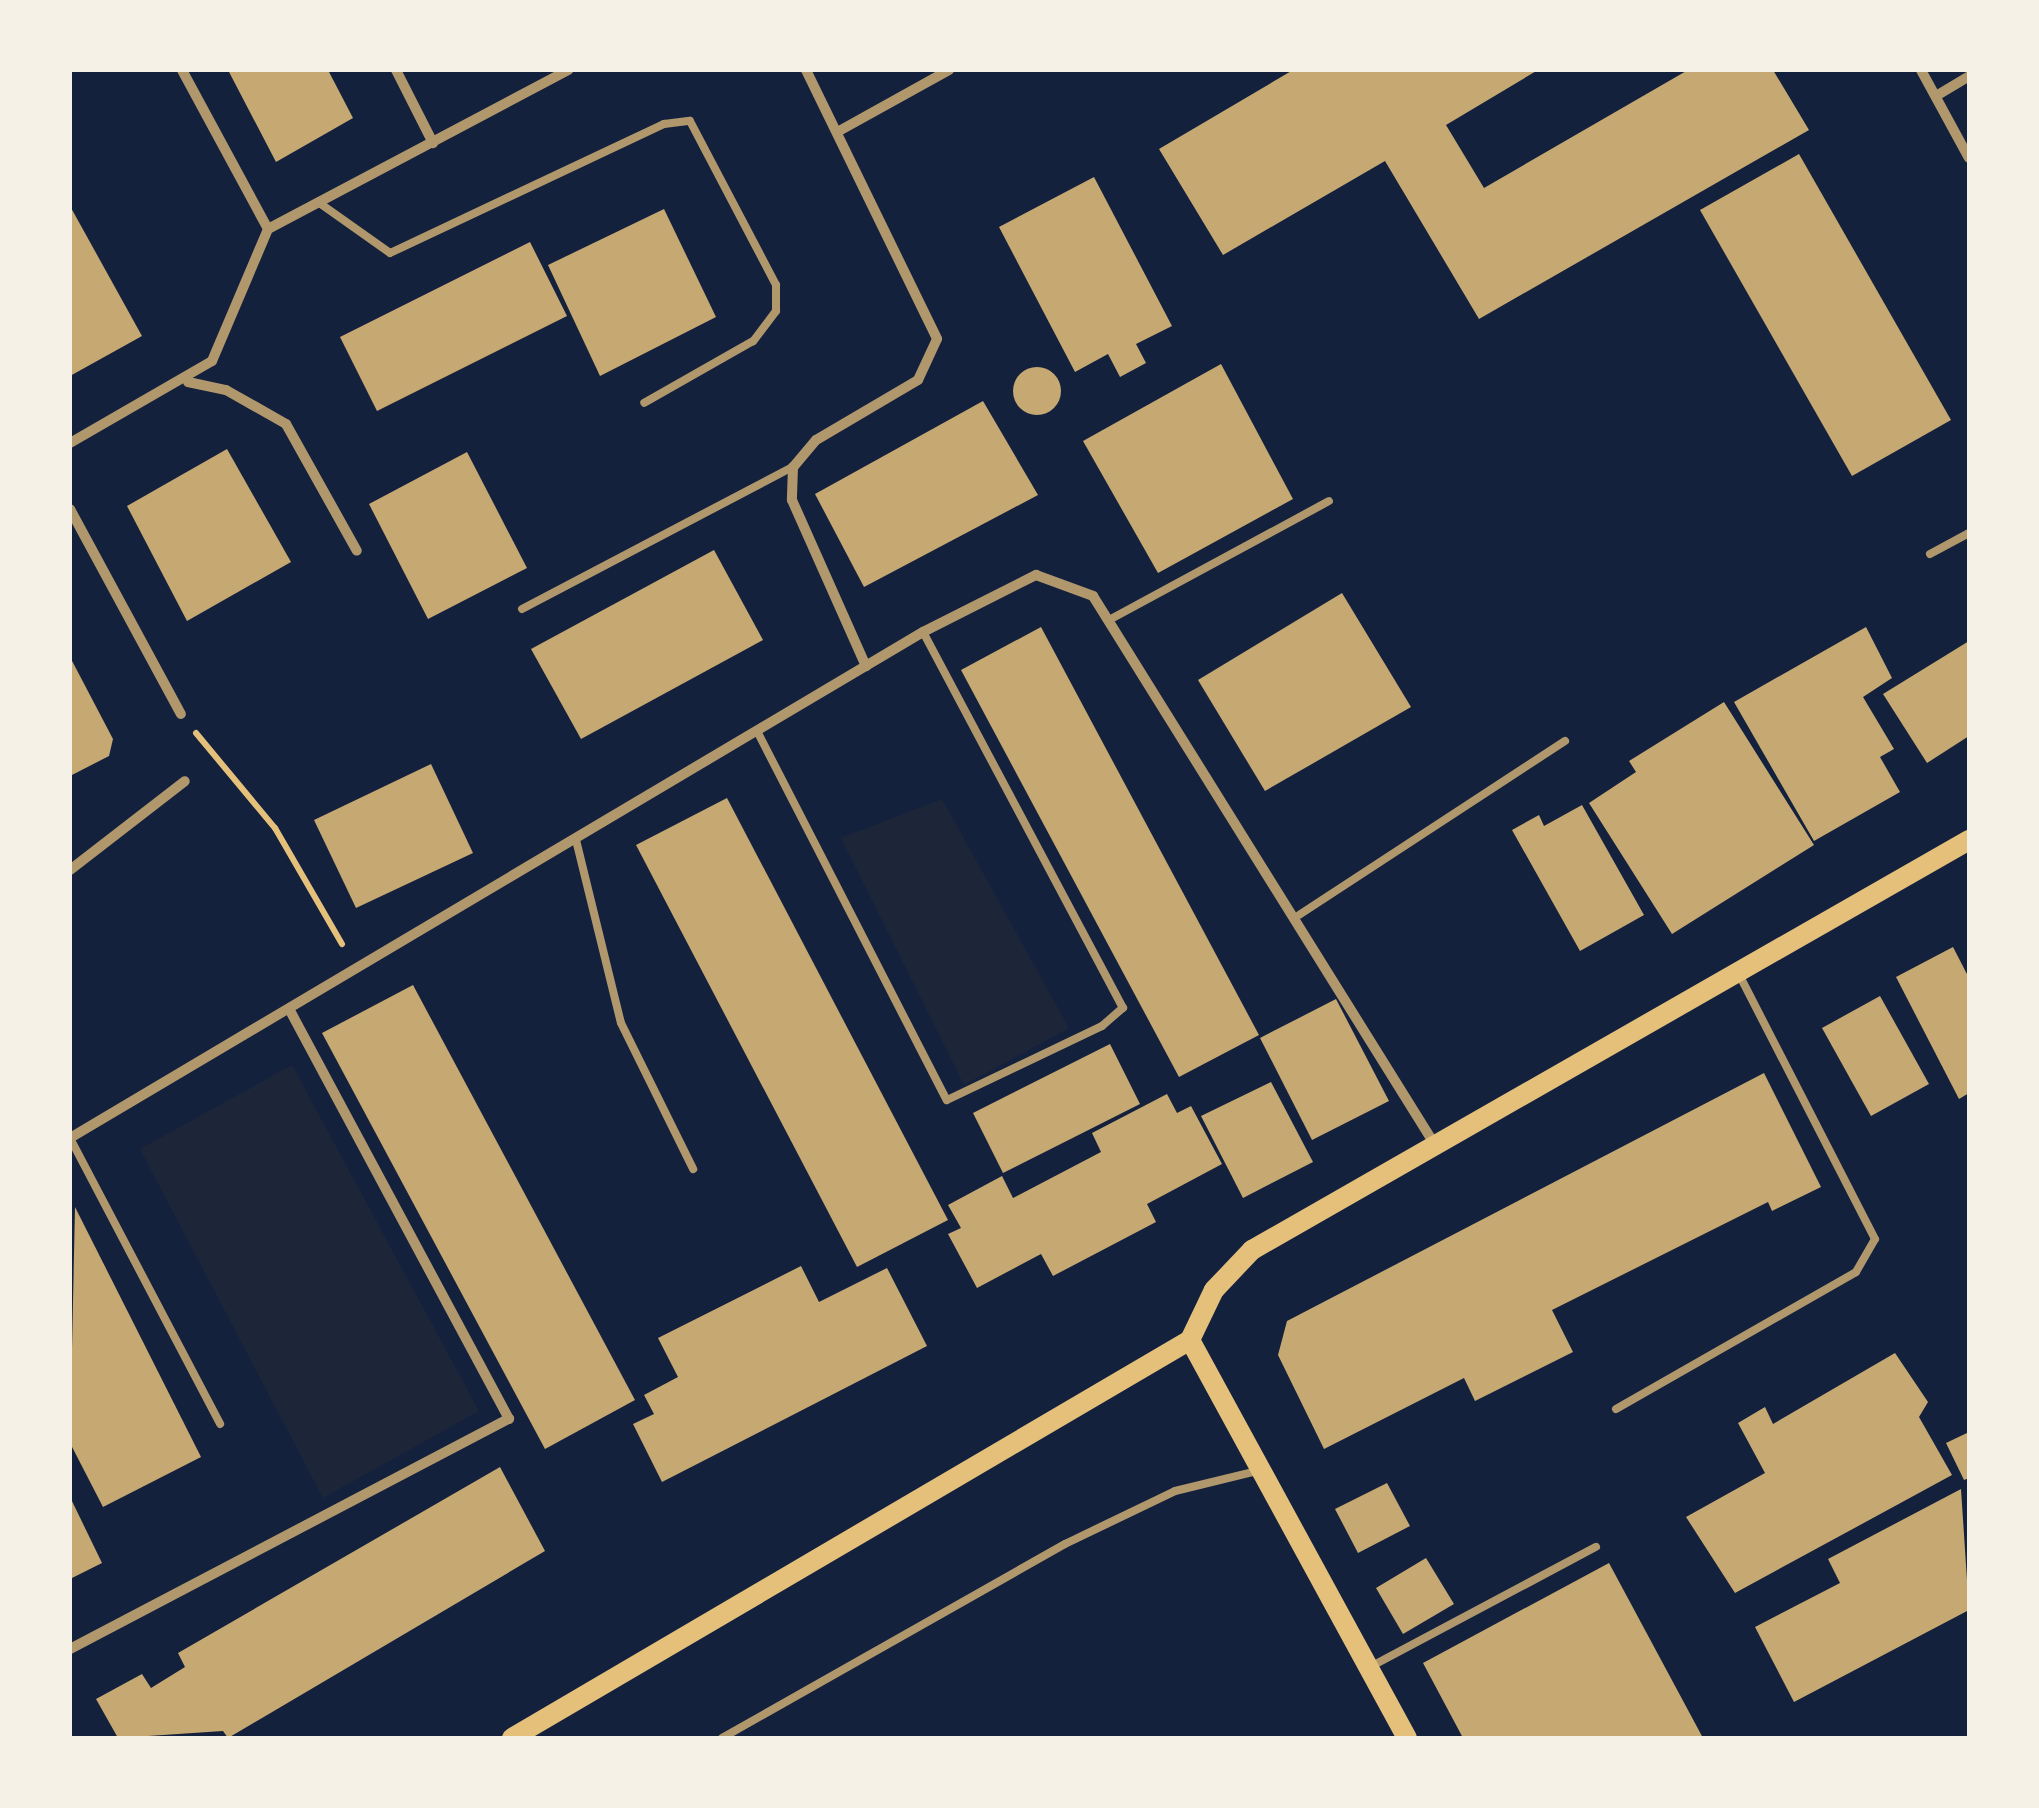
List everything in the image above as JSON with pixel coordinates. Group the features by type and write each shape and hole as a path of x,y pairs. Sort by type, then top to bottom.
{"main road":[{"path":"512,1738 1190,1340 1214,1290 1252,1250 1738,972 1966,848"},
{"path":"1190,1340 1407,1738"}],"street":[{"path":"182,70 268,229"},
{"path":"396,70 433,143"},
{"path":"70,443 188,382 231,330 268,229 568,70"},
{"path":"806,70 934,324 936,354 918,380 816,440 793,467 792,500 866,666"},
{"path":"839,131 948,70"},
{"path":"1921,70 1969,158"},
{"path":"1936,96 1969,76"},
{"path":"188,382 226,390 286,424 357,551"},
{"path":"70,508 181,714"},
{"path":"70,1138 291,1012 924,632 1036,575 1077,584 1109,620 1299,915 1436,1146"},
{"path":"70,870 185,781"},
{"path":"70,1648 508,1420 291,1012"}],"lane":[{"path":"318,202 390,253 664,124 690,121 776,285 776,311 753,341 644,403"},
{"path":"522,609 793,467"},
{"path":"1109,620 1329,501"},
{"path":"1930,554 1969,533"},
{"path":"757,731 947,1100 1102,1026 1124,1008 924,632"},
{"path":"1299,915 1565,741"},
{"path":"576,840 620,1023 693,1168"},
{"path":"1616,1409 1856,1272 1876,1238 1738,972"},
{"path":"70,1138 220,1424"},
{"path":"722,1738 1066,1544 1175,1491 1262,1470"},
{"path":"1369,1668 1596,1548"}],"path":[{"path":"181,714 275,828 358,971"}],"shaded area":[{"path":"942,799 1069,1028 964,1085 841,838"},
{"path":"292,1065 479,1411 323,1498 140,1149"}],"building":[{"path":"228,70 328,70 353,118 276,162"},
{"path":"1293,70 1538,70 1446,125 1484,188 1688,70 1773,70 1809,130 1479,319 1385,161 1223,255 1159,149"},
{"path":"1799,154 1951,420 1852,476 1700,210"},
{"path":"1094,177 1172,326 1136,344 1146,363 1120,377 1108,354 1075,372 999,227"},
{"path":"70,206 142,336 70,376"},
{"path":"664,209 716,317 600,376 548,265"},
{"path":"530,242 567,316 377,411 340,337"},
{"path":"1221,364 1293,499 1158,573 1083,441"},
{"path":"1037,367 1054,374 1061,391 1054,408 1037,415 1020,408 1013,391 1020,374"},
{"path":"983,401 1038,495 864,587 815,494"},
{"path":"227,449 291,562 187,621 127,506"},
{"path":"467,452 527,568 428,619 369,504"},
{"path":"714,550 763,640 581,739 531,649"},
{"path":"1342,593 1411,707 1265,791 1198,680"},
{"path":"1041,627 1259,1035 1179,1077 961,670"},
{"path":"1866,627 1892,678 1863,697 1894,749 1880,757 1900,792 1814,841 1734,702"},
{"path":"1969,641 1969,736 1927,763 1883,694"},
{"path":"70,657 113,739 109,756 70,776"},
{"path":"1724,702 1814,845 1672,934 1589,803 1636,772 1629,761"},
{"path":"431,764 473,853 356,908 314,820"},
{"path":"727,798 948,1220 857,1267 636,845"},
{"path":"1582,805 1644,915 1580,951 1512,830 1539,815 1544,826"},
{"path":"1953,947 1969,978 1969,1093 1959,1099 1896,977"},
{"path":"413,985 635,1400 545,1449 322,1033"},
{"path":"1880,996 1929,1084 1871,1116 1822,1028"},
{"path":"1336,999 1389,1101 1312,1140 1260,1038"},
{"path":"1110,1044 1140,1104 1003,1173 973,1113"},
{"path":"1764,1073 1821,1187 1772,1211 1768,1202 1552,1310 1573,1352 1475,1401 1464,1378 1324,1449 1278,1355 1287,1321"},
{"path":"1271,1082 1313,1162 1243,1198 1201,1116"},
{"path":"1167,1094 1177,1113 1191,1106 1222,1164 1147,1204 1156,1222 1053,1276 1041,1254 977,1288 948,1234 961,1228 948,1205 1002,1176 1013,1198 1101,1152 1092,1133"},
{"path":"75,1207 201,1457 103,1507 70,1443"},
{"path":"801,1266 819,1302 887,1268 927,1346 662,1482 633,1424 654,1414 644,1395 678,1377 658,1338"},
{"path":"1895,1353 1928,1402 1919,1417 1952,1475 1735,1593 1686,1517 1765,1473 1738,1423 1765,1407 1773,1424"},
{"path":"1969,1432 1969,1478 1964,1480 1946,1443"},
{"path":"500,1467 545,1551 228,1738 223,1731 118,1738 96,1699 142,1674 151,1688 185,1667 178,1653"},
{"path":"1387,1483 1410,1526 1358,1553 1335,1509"},
{"path":"1961,1489 1969,1610 1794,1702 1755,1627 1840,1583 1828,1559"},
{"path":"70,1497 102,1563 70,1579"},
{"path":"1426,1558 1454,1604 1403,1634 1376,1588"},
{"path":"1609,1563 1703,1738 1463,1738 1423,1663"}]}
